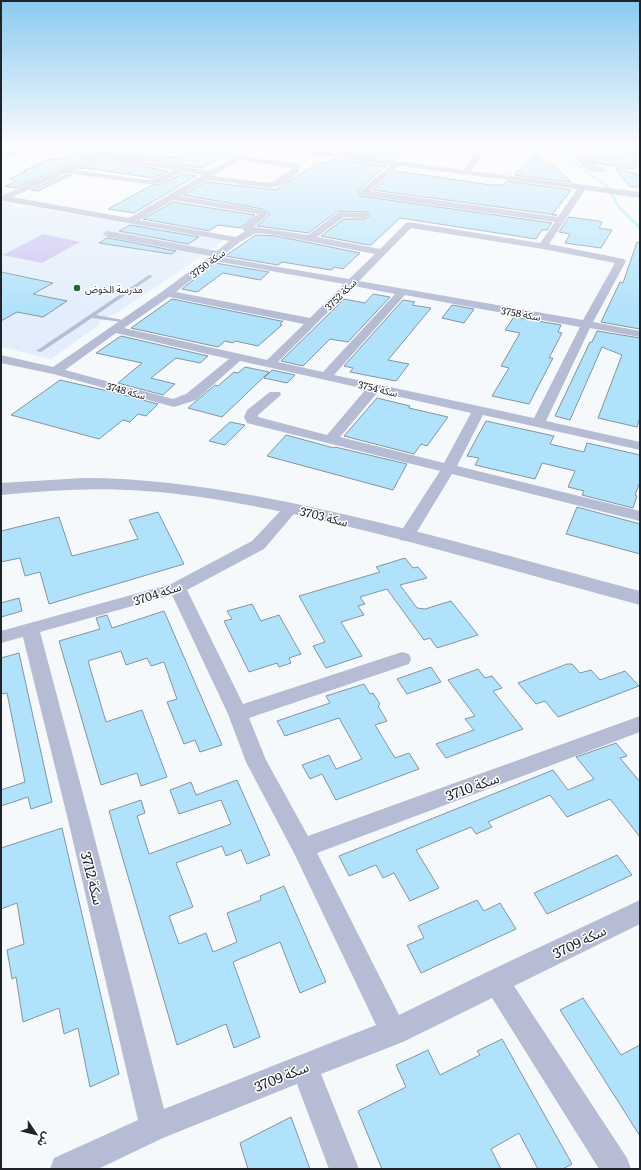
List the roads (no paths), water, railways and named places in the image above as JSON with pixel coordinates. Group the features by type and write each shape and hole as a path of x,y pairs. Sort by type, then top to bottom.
{"street":[{"path":"23,202 237,240"},
{"path":"132,220 163,202"},
{"path":"198,202 260,212 264,214 247,229 270,231 381,252"},
{"path":"426,202 560,220"},
{"path":"538,423 586,325 621,261 543,246 573,202"},
{"path":"310,238 342,214 365,215"},
{"name":"سكة 3752","path":"270,364 409,225 543,246"},
{"name":"سكة 3750","path":"55,371 167,293 237,240 254,230"},
{"name":"سكة 3758","path":"108,234 352,283 640,334"},
{"path":"326,376 402,292"},
{"path":"167,293 312,322"},
{"name":"سكة 3754","path":"121,326 238,357 640,446"},
{"name":"سكة 3748","path":"1,359 55,371 174,403 191,397 238,357"},
{"path":"1,374 17,363"},
{"path":"332,440 375,387"},
{"path":"275,395 252,413 252,420 640,516"},
{"path":"406,536 448,469 479,410"},
{"name":"سكة 3703","path":"1,488 94,484 163,487 235,497 291,508 406,536 640,598"},
{"name":"سكة 3704","path":"1,637 178,588 258,545 291,508"},
{"path":"178,588 238,714 256,762 303,848 392,1032"},
{"name":"سكة 3712","path":"30,629 80,824 154,1127"},
{"path":"238,714 402,659"},
{"name":"سكة 3710","path":"303,848 640,724"},
{"name":"سكة 3709","path":"65,1169 154,1127 392,1032 640,912"},
{"path":"496,981 616,1169"},
{"path":"304,1067 344,1169"}],"lane":[{"path":"39,351 151,276"},
{"path":"92,316 121,326"}],"waterway":[{"path":"616,202 619,207 640,228"}],"place":[{"name":"مدرسة الخوض","path":"77,288"}]}
